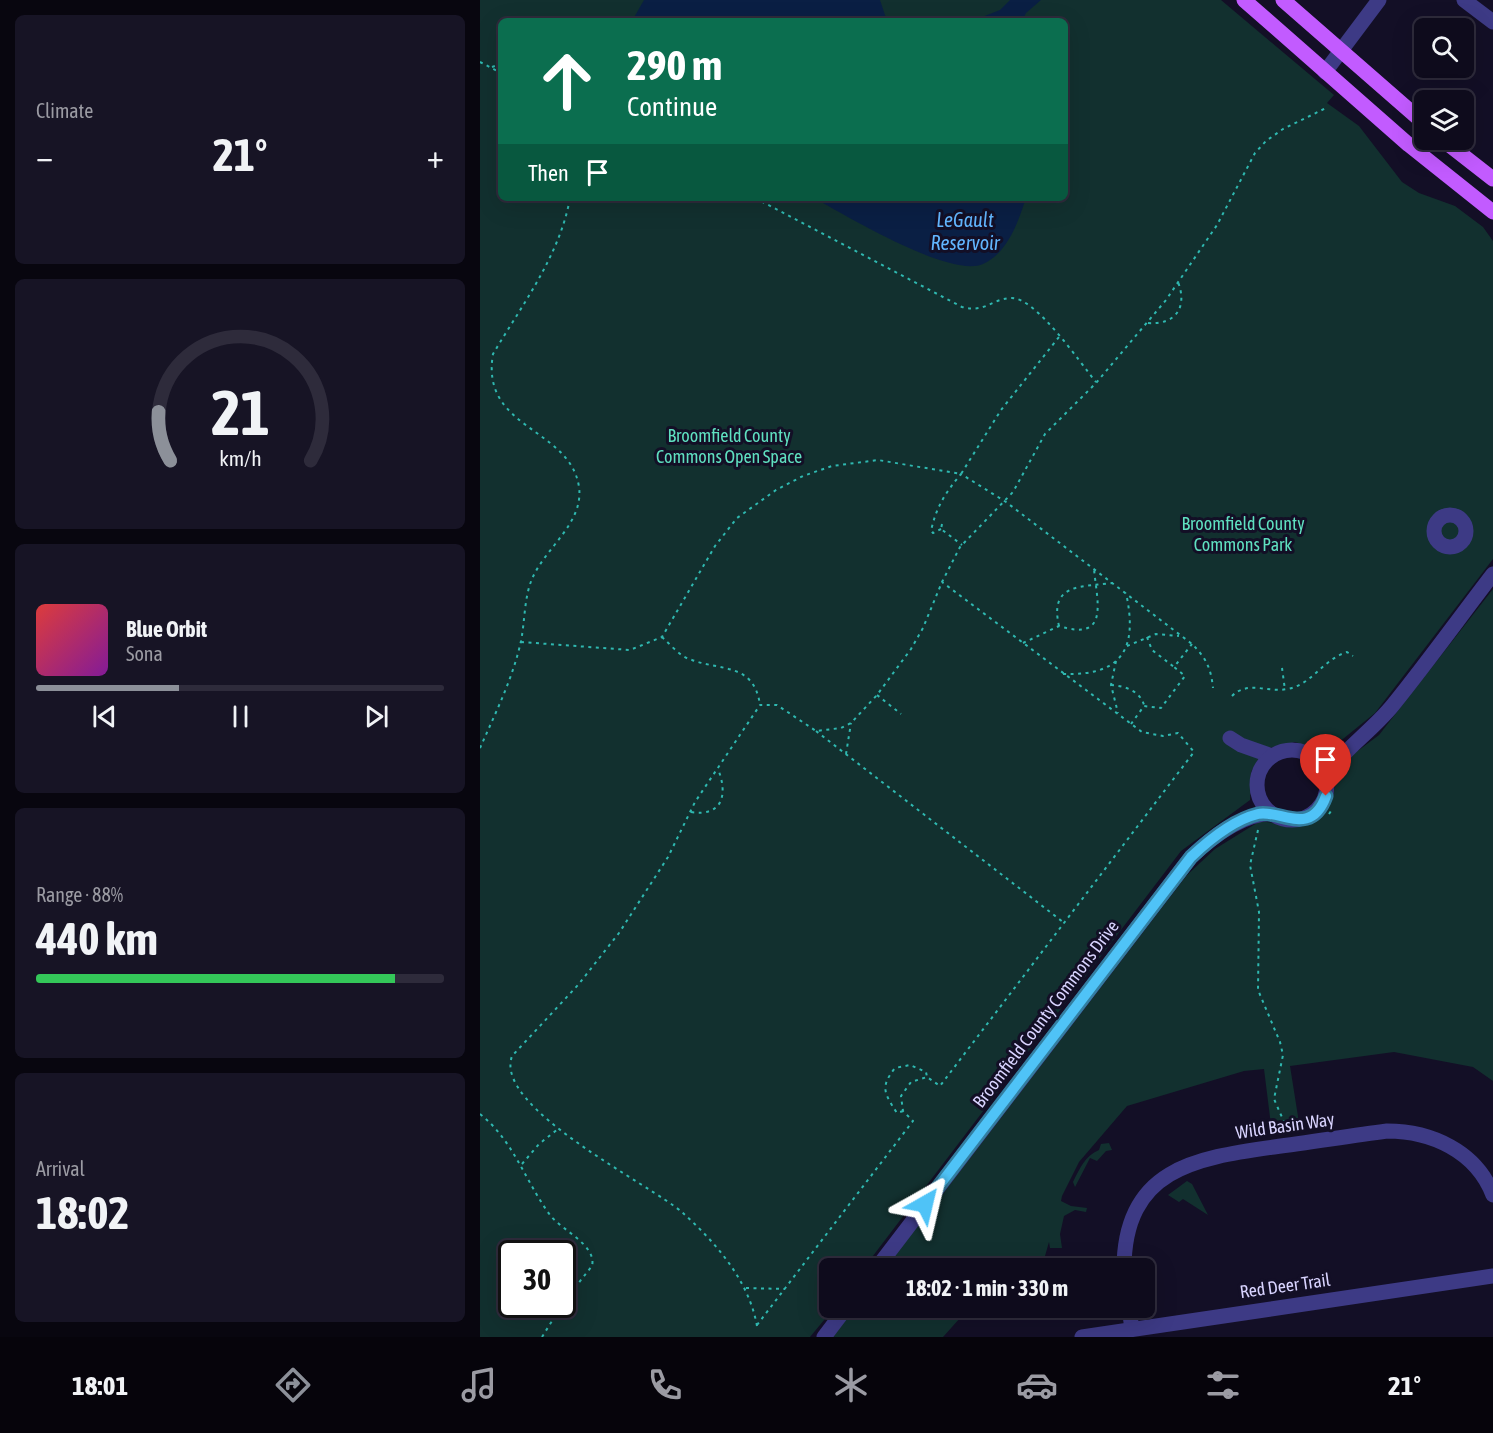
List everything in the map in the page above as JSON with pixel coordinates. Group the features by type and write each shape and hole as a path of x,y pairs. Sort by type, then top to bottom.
{"main road":[{"path":"1244,0 1325,72 1493,212"},
{"path":"1283,0 1414,115"},
{"path":"1456,150 1493,179"}],"street":[{"path":"1325,72 1378,0"},
{"path":"1464,0 1493,22"},
{"path":"1326,775 1354,742 1372,728 1392,706 1493,574"},
{"path":"1259,774 1236,741 1272,756"},
{"path":"1314,757 1333,752 1354,742"},
{"path":"1297,749 1314,757 1326,775 1328,786 1324,800 1309,816 1288,820 1271,813 1258,795 1259,774 1264,763 1282,751 1297,749"},
{"path":"1228,828 1258,795"},
{"name":"Broomfield County Commons Drive","path":"884,1258 1175,876 1196,852 1228,828 1252,816 1271,813"},
{"name":"Wild Basin Way","path":"1125,1258 1126,1240 1133,1217 1147,1196 1180,1167 1212,1156 1387,1131 1420,1133 1440,1140 1470,1161 1493,1195"},
{"name":"Red Deer Trail","path":"1082,1337 1493,1275"},
{"path":"824,1337 838,1318"},
{"path":"1130,1318 1132,1329"}],"path":[{"path":"480,62 498,71"},
{"path":"492,67 498,65"},
{"path":"816,731 841,728 851,723 878,695 911,649 962,545 1006,502 1045,434 1096,383 1148,323 1216,225 1255,153 1266,141 1283,129 1326,108"},
{"path":"486,371 493,354 555,247 567,217 570,201"},
{"path":"761,201 962,307 974,310 987,308 999,300 1012,298 1021,300 1042,316 1096,383"},
{"path":"1148,323 1161,324 1173,320 1179,312 1183,294 1178,282"},
{"path":"942,529 933,533 931,531 936,510 942,498 961,474 1001,410 1059,337"},
{"path":"493,397 498,406"},
{"path":"480,748 509,681 520,642 532,579 541,562 570,524 579,500 579,486 564,458 505,412"},
{"path":"520,642 602,646 630,650 662,637 716,546 737,518 776,490 803,476 832,466 878,460 961,474 1006,502 1192,644 1205,657 1211,671 1213,688"},
{"path":"942,524 942,529"},
{"path":"942,529 962,545"},
{"path":"1023,643 1059,626 1075,631 1086,630 1095,623 1099,612 1094,569"},
{"path":"903,1111 897,1113 885,1095 886,1080 895,1068 910,1065 926,1072 927,1077 940,1086 1194,752 1178,733 1148,735 1131,724 942,582"},
{"path":"1059,626 1055,610 1059,598 1075,588 1113,583"},
{"path":"1118,715 1111,685 1116,661 1126,647 1132,628 1126,593"},
{"path":"1126,647 1147,637 1182,636"},
{"path":"662,637 691,660 734,669 747,676 758,693 760,705 691,812 668,857 619,933 578,985 512,1056 509,1072 518,1088 559,1128 616,1170 682,1213 714,1244 746,1288 757,1326 913,1121 903,1111 901,1096 911,1082 927,1077"},
{"path":"1144,706 1161,708 1185,676 1152,650 1147,637"},
{"path":"1174,667 1192,644"},
{"path":"1233,696 1252,687 1286,690 1303,685 1332,657 1347,652 1353,656"},
{"path":"1063,674 1096,672 1116,661"},
{"path":"1282,668 1286,690"},
{"path":"1111,685 1125,686 1142,699 1144,706"},
{"path":"878,695 901,714"},
{"path":"760,705 777,705 816,731 1063,922"},
{"path":"1131,724 1144,706"},
{"path":"846,754 851,723"},
{"path":"691,812 716,808 722,800 724,792 718,769"},
{"path":"1259,827 1254,839 1250,865 1259,912 1258,990 1280,1041 1283,1055 1274,1099 1295,1144"},
{"path":"480,1114 509,1144 552,1218 590,1251 594,1260 592,1266 576,1286"},
{"path":"522,1164 539,1144 559,1128"},
{"path":"746,1288 785,1290"},
{"path":"542,1337 554,1318"}],"green space":[{"path":"480,0 1221,0 1334,95 1327,103 1359,126 1402,182 1419,193 1455,206 1483,227 1493,241 1493,559 1375,713 1333,747 1320,750 1295,742 1269,748 1260,756 1251,772 1250,800 1181,851 871,1258 819,1258 819,1318 826,1318 810,1337 480,1337"},
{"path":"1493,589 1493,1081 1473,1067 1394,1052 1290,1066 1300,1129 1272,1133 1264,1069 1244,1071 1127,1106 1079,1162 1062,1196 1061,1201 1071,1206 1087,1208 1086,1212 1075,1210 1064,1216 1060,1234 1062,1248 1050,1248 1049,1242 1045,1256 1042,1258 892,1258 1186,876 1215,849 1260,821 1294,826 1314,822 1333,795 1338,771 1351,756 1379,735"},
{"path":"1109,1143 1112,1150 1106,1151 1097,1161 1090,1158 1075,1187 1073,1182 1083,1163 1099,1150 1101,1144"},
{"path":"1187,1181 1192,1184 1208,1215 1183,1199 1179,1202 1168,1195"},
{"path":"847,1318 960,1318 943,1337 833,1337"}],"water":[{"path":"644,0 880,0 886,18 634,18"},
{"path":"1010,0 1041,0 1024,18 980,18 1000,10"},
{"name":"LeGault Reservoir","path":"820,201 1025,201 1015,229 1005,246 983,264 968,266 947,262 898,243"}],"route":[{"path":"925,1204 1191,857 1228,828 1252,816 1271,813 1288,820 1303,819 1316,811 1326,796"}],"park label":[{"name":"Broomfield County Commons Open Space","path":"729,446"},
{"name":"Broomfield County Commons Park","path":"1243,534"}]}
